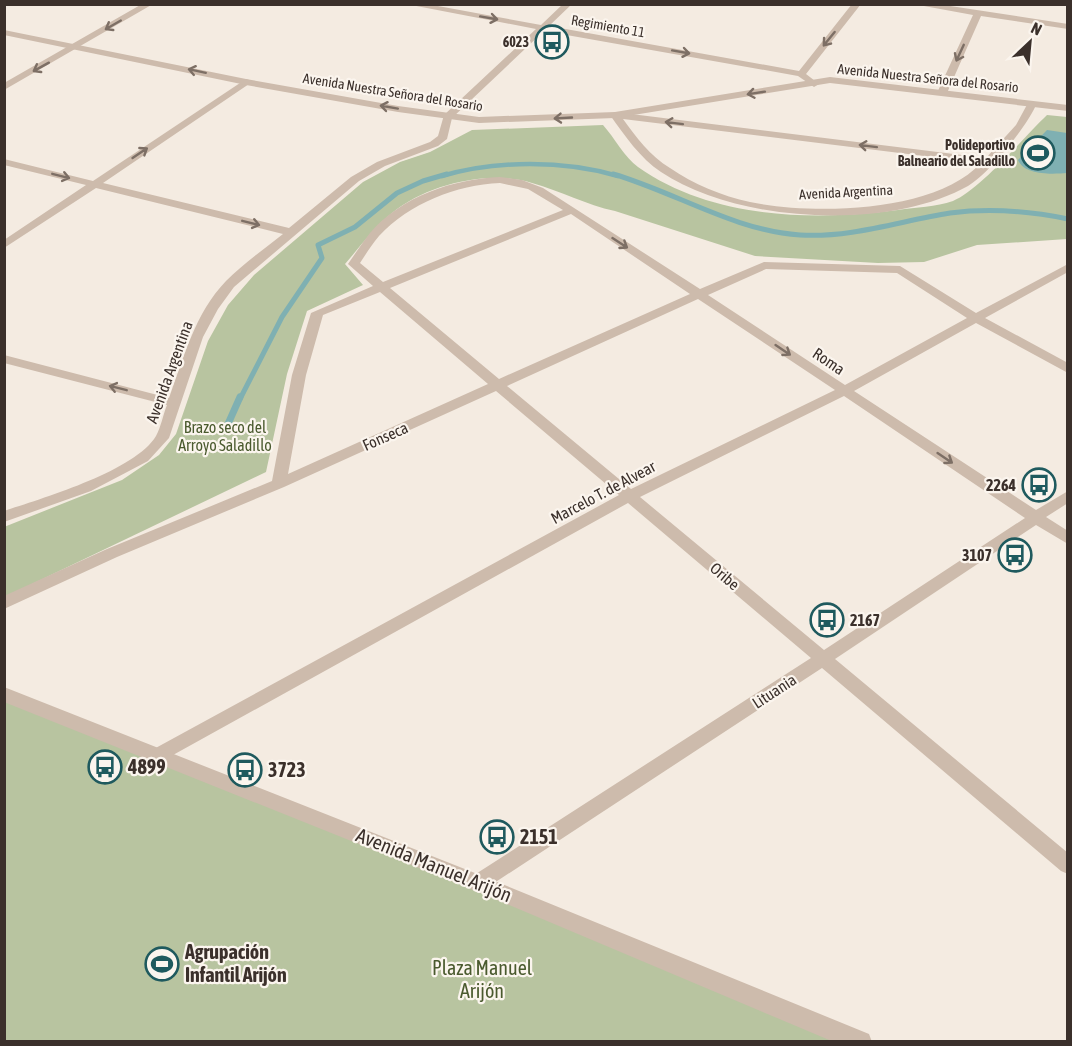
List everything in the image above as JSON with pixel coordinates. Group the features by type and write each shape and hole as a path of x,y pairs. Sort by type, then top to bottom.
{"street":[{"path":"4,87 149,4"},
{"name":"Regimiento 11","path":"410,4 801,74"},
{"path":"447,117 568,4"},
{"path":"814,84 801,74 857,4"},
{"path":"917,4 1068,27"},
{"path":"942,93 978,14"},
{"name":"Avenida Nuestra Señora del Rosario","path":"4,32 246,82 447,117 479,120 615,115 830,80 1068,108"},
{"path":"4,245 246,82"},
{"name":"Avenida Argentina","path":"615,115 644,155 673,175 721,195 758,206 812,211 916,203 946,193 967,182 988,161 1026,120 1032,103"},
{"path":"615,115 988,161"},
{"name":"Avenida Argentina","path":"4,517 86,488 143,458 162,438 196,337 212,308 230,284 355,179 381,164 434,144 443,136 447,117"},
{"path":"4,162 290,232"},
{"name":"Roma","path":"381,287 354,264 378,231 399,213 429,195 475,182 501,180 521,183 572,210 1068,539"},
{"path":"279,484 299,375 316,313 572,210"},
{"name":"Fonseca","path":"4,603 112,553 279,484 764,265 900,270 976,318"},
{"name":"Marcelo T. de Alvear","path":"158,755 631,495 844,391 1068,267"},
{"name":"Oribe","path":"381,287 1068,865"},
{"path":"976,318 1068,369"},
{"path":"4,360 174,403"},
{"name":"Lituania","path":"478,883 823,659 1068,496"},
{"name":"Avenida Manuel Arijón","path":"4,694 478,883 861,1041"}],"green space":[{"name":"Brazo seco del Arroyo Saladillo","path":"1047,115 1067,117 1067,239 977,245 924,262 878,263 755,256 594,205 543,186 515,179 478,179 459,182 423,194 385,219 345,264 363,285 307,311 287,374 266,472 5,597 4,527 122,480 159,455 176,434 208,341 228,305 254,275 363,182 400,162 430,152 472,130 603,125 638,167 667,184 698,197 763,212 797,215 865,213 933,206 953,201 989,175"},
{"name":"Plaza Manuel Arijón","path":"5,694 861,1041 5,1042"}],"water":[{"path":"1047,130 1067,133 1067,173 1047,174 1033,171 1027,169 1018,160"}],"waterway":[{"path":"442,176 485,167 530,164 575,167 618,176"},
{"path":"240,399 282,317 322,258 318,245 355,227 397,193 423,181 447,174"},
{"path":"613,174 729,219 776,232 800,235 838,234 965,211 1009,211 1068,219"},
{"path":"228,424 240,397"}],"place":[{"name":"6023","path":"552,42"},
{"name":"Polideportivo Balneario del Saladillo","path":"1038,153"},
{"name":"2264","path":"1039,485"},
{"name":"3107","path":"1015,555"},
{"name":"2167","path":"827,620"},
{"name":"4899","path":"105,767"},
{"name":"3723","path":"245,770"},
{"name":"2151","path":"497,837"},
{"name":"Agrupación Infantil Arijón","path":"162,964"}]}
